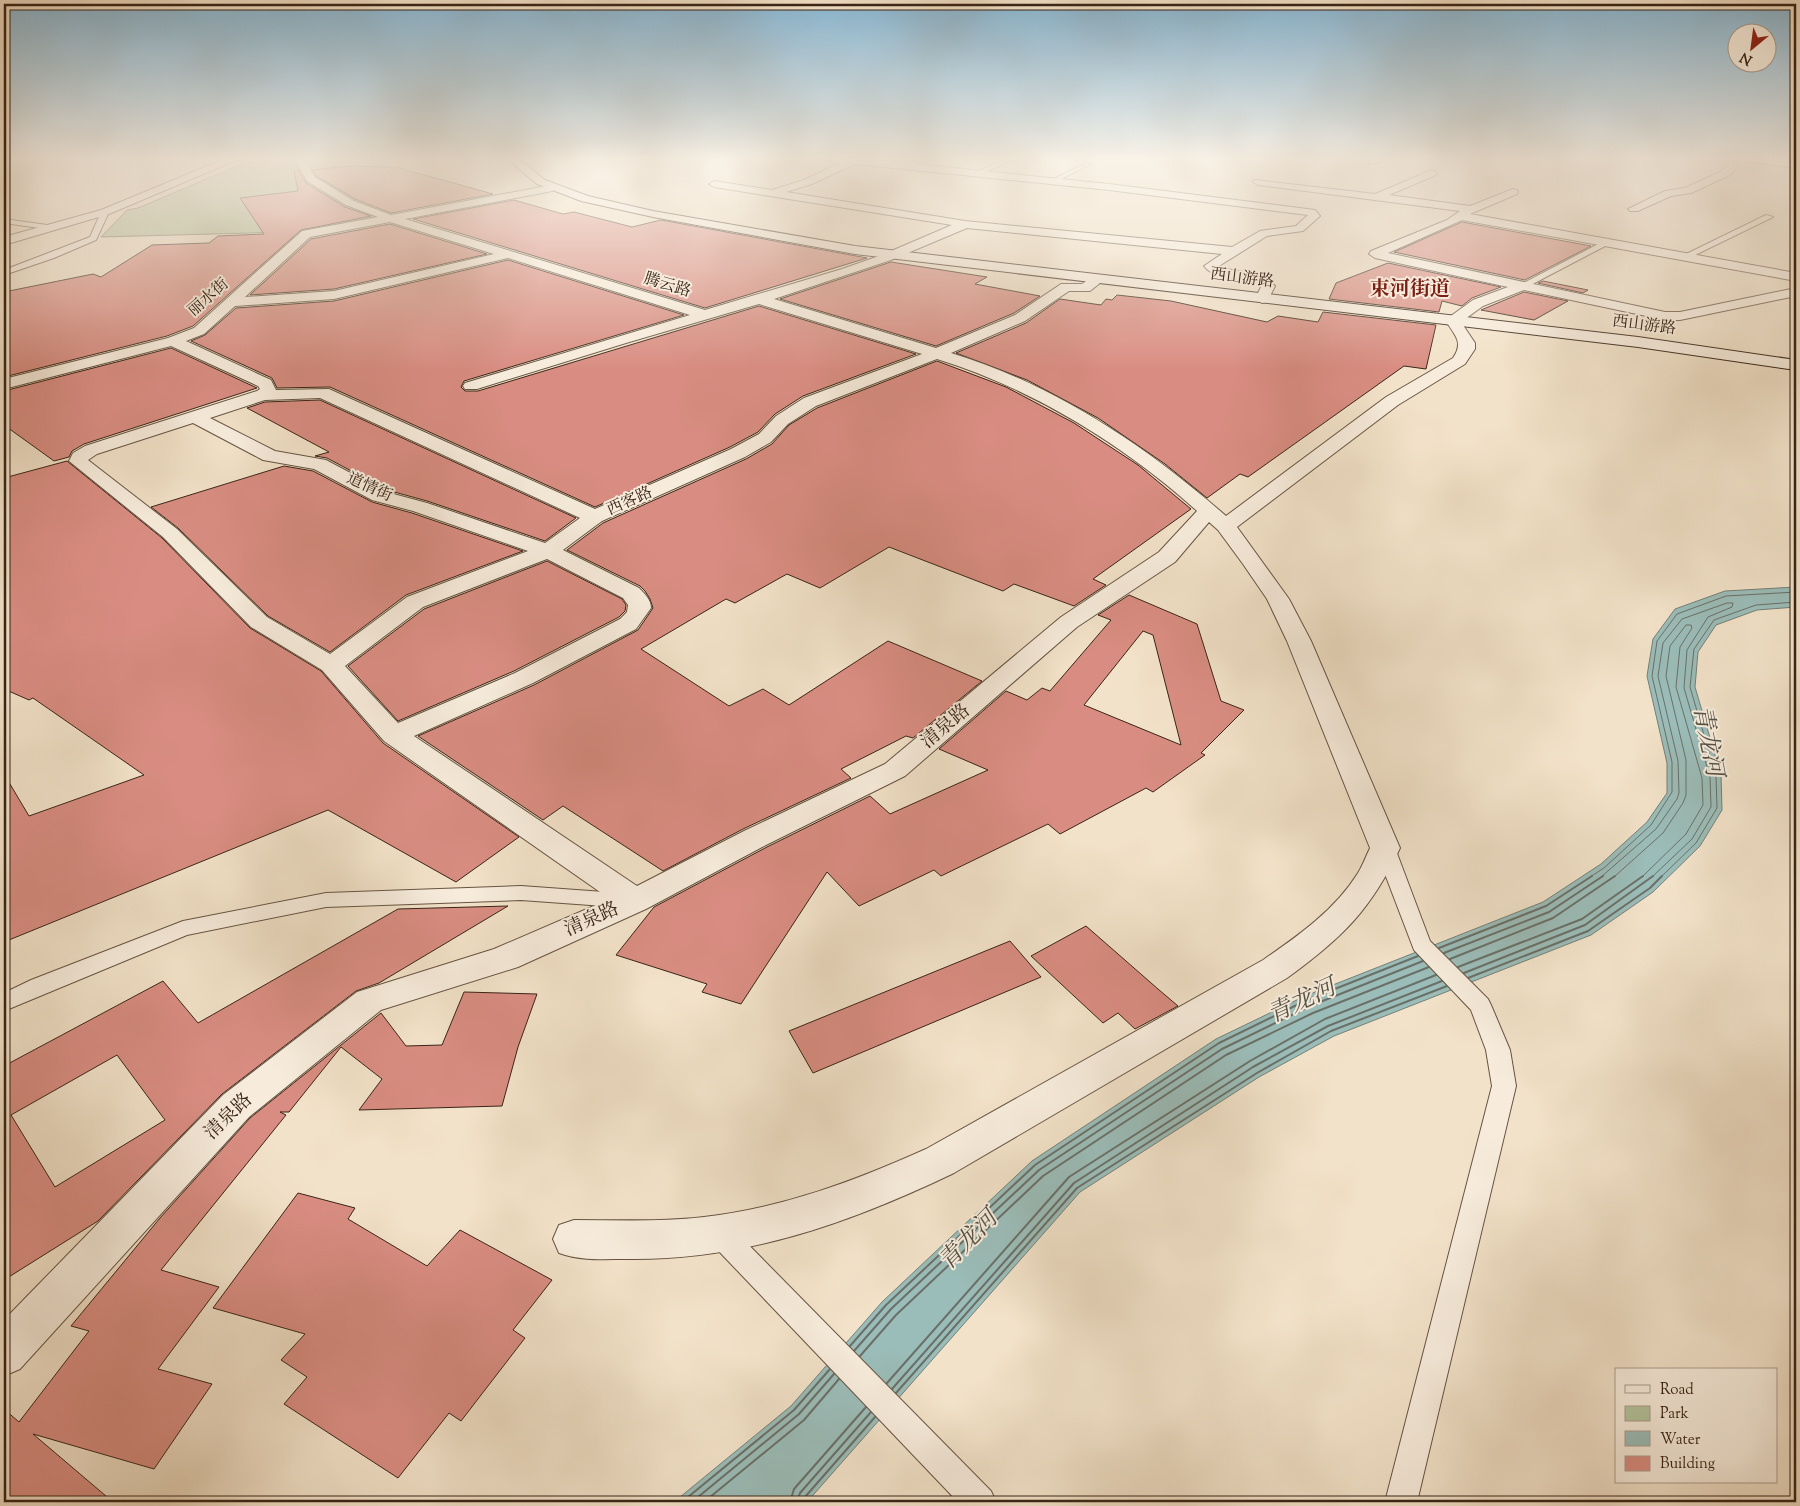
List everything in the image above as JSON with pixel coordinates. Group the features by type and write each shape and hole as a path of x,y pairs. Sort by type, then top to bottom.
{"street":[{"path":"4,241 43,228"},
{"name":"丽水街","path":"4,384 173,341 199,332 306,234 336,228"},
{"name":"腾云路","path":"422,228 705,315"},
{"name":"西山游路","path":"734,228 892,256 1638,342 1796,365"},
{"path":"471,386 705,315 761,300 892,256 956,228"},
{"path":"1007,228 1233,251"},
{"path":"1262,298 1268,286 1266,283 1218,271 1210,266 1264,233 1300,228"},
{"path":"1436,228 1375,254 1665,316 1680,316 1796,292"},
{"path":"1540,228 1607,243 1796,277"},
{"path":"232,302 334,295 506,255"},
{"name":"西客路","path":"331,665 415,602 548,551 595,517 738,453 765,438 782,420 810,402 936,354 1020,318 1066,287 1085,288 1098,279"},
{"path":"1453,321 1478,303 1522,286"},
{"path":"574,1239 647,1240 720,1234 792,1219 844,1203 894,1183 940,1161 1275,970 1317,940 1349,907 1370,878 1385,848 1299,641 1278,599 1252,561 1216,518 1145,460 1057,403 998,375 761,300"},
{"name":"清泉路","path":"4,1353 236,1106 369,1001 506,958 634,901 755,838 895,770 1069,622 1167,557 1216,518 1392,401 1459,360 1467,349 1467,343 1453,321"},
{"path":"173,341 265,383 268,389 263,395"},
{"path":"595,517 323,393 263,395 91,450 78,461 170,533 260,622 331,665 394,735 634,901"},
{"name":"道情街","path":"195,417 270,456 319,464 379,496 420,507 548,551 631,592 638,598 639,611 628,624 524,678 394,735"}],"lane":[{"path":"4,273 52,256 93,238 97,228"},
{"path":"1684,256 1744,228"},
{"path":"1522,286 1607,243"},
{"path":"1385,848 1421,945 1480,1005 1498,1050 1504,1086 1401,1502"},
{"path":"4,1003 39,986 183,928 326,900 521,893 634,901"},
{"path":"720,1234 980,1502"}],"green space":[{"path":"109,228 338,228 325,231 101,237"}],"water":[{"name":"青龙河","path":"1796,587 1796,607 1757,610 1716,625 1698,652 1695,687 1721,775 1722,810 1700,846 1653,892 1591,935 1334,1036 1259,1077 1080,1192 807,1502 674,1502 791,1406 882,1302 1032,1161 1216,1039 1305,996 1543,902 1601,864 1647,822 1667,793 1667,763 1647,676 1653,639 1675,609 1725,591"}],"building":[{"path":"260,228 310,228 301,230 193,326 167,336 4,377 4,292 93,274 101,277 152,245 209,243 218,236 264,234"},
{"path":"367,228 404,228 487,254 334,289 250,295 311,239"},
{"path":"443,228 706,228 867,258 705,308"},
{"path":"1448,228 1496,228 1591,246 1525,280 1394,252"},
{"path":"508,260 684,315 464,381 461,387 465,391 478,391 759,306 916,354 803,396 775,414 758,432 730,447 595,507 330,387 277,388 272,378 191,341 205,335 236,308 334,301"},
{"path":"891,262 987,277 975,284 1040,296 1014,313 936,346 780,299"},
{"path":"1388,263 1501,287 1472,298 1462,306 1442,301 1439,312 1329,299 1336,283"},
{"path":"1543,281 1588,290 1583,293 1538,283"},
{"path":"1524,292 1568,301 1534,320 1481,310"},
{"path":"1117,295 1171,301 1267,322 1278,316 1318,322 1323,312 1436,325 1426,369 1404,366 1248,477 1240,474 1207,498 1165,464 1098,418 1027,380 956,353 1026,323 1060,299 1101,305 1106,299 1112,300"},
{"path":"171,348 257,388 84,444 72,451 69,457 54,461 4,425 4,391"},
{"path":"937,361 1006,387 1074,423 1138,465 1191,509 1093,579 1106,585 1074,606 1014,584 1003,591 889,547 820,588 787,574 735,603 726,599 641,649 729,706 763,689 789,705 888,641 982,681 913,738 906,736 841,769 851,778 743,829 663,871 563,806 543,820 418,736 534,685 638,630 653,608 645,591 640,586 567,550 603,523 746,459 772,444 789,425 817,408"},
{"path":"320,400 576,518 545,541 427,501 387,490 327,458 315,456 329,452 247,408 265,402"},
{"path":"67,461 162,538 250,628 321,671 383,743 519,837 456,882 328,810 4,942 4,774 29,816 144,775 33,698 29,700 4,689 4,478"},
{"path":"284,466 313,471 372,502 412,513 523,551 406,595 330,652 268,616 178,528 151,507"},
{"path":"547,561 622,599 626,605 625,611 619,617 514,671 398,721 348,666 424,609"},
{"path":"1129,595 1197,624 1221,701 1244,710 1201,753 1205,755 1153,792 1146,788 1060,834 1048,824 941,876 934,870 859,906 827,872 741,1004 702,992 707,984 616,955 654,907 767,847 870,796 890,814 988,770 939,749 1006,691 1027,700 1042,688 1050,691 1111,620 1098,615","holes":["1143,631 1153,635 1181,745 1084,705"]},
{"path":"508,906 379,983 356,991 222,1094 98,1221 4,1280 4,1066 163,981 198,1023 398,909","holes":["117,1055 165,1120 55,1187 11,1115"]},
{"path":"1086,926 1178,1006 1135,1029 1118,1013 1103,1023 1031,956"},
{"path":"1010,941 1041,977 813,1073 789,1031"},
{"path":"464,992 537,994 518,1047 502,1106 359,1110 382,1079 341,1047 289,1112 280,1112 286,1115 161,1270 219,1287 158,1369 212,1384 154,1469 33,1434 113,1502 4,1502 4,1409 19,1422 89,1331 71,1326 160,1218 250,1118 381,1013 406,1046 442,1045"},
{"path":"298,1193 355,1208 348,1219 427,1266 460,1230 552,1280 513,1330 525,1338 461,1421 449,1413 398,1478 284,1404 307,1377 281,1360 305,1334 213,1308"}],"district":[{"name":"束河街道","path":"1410,290"}]}
